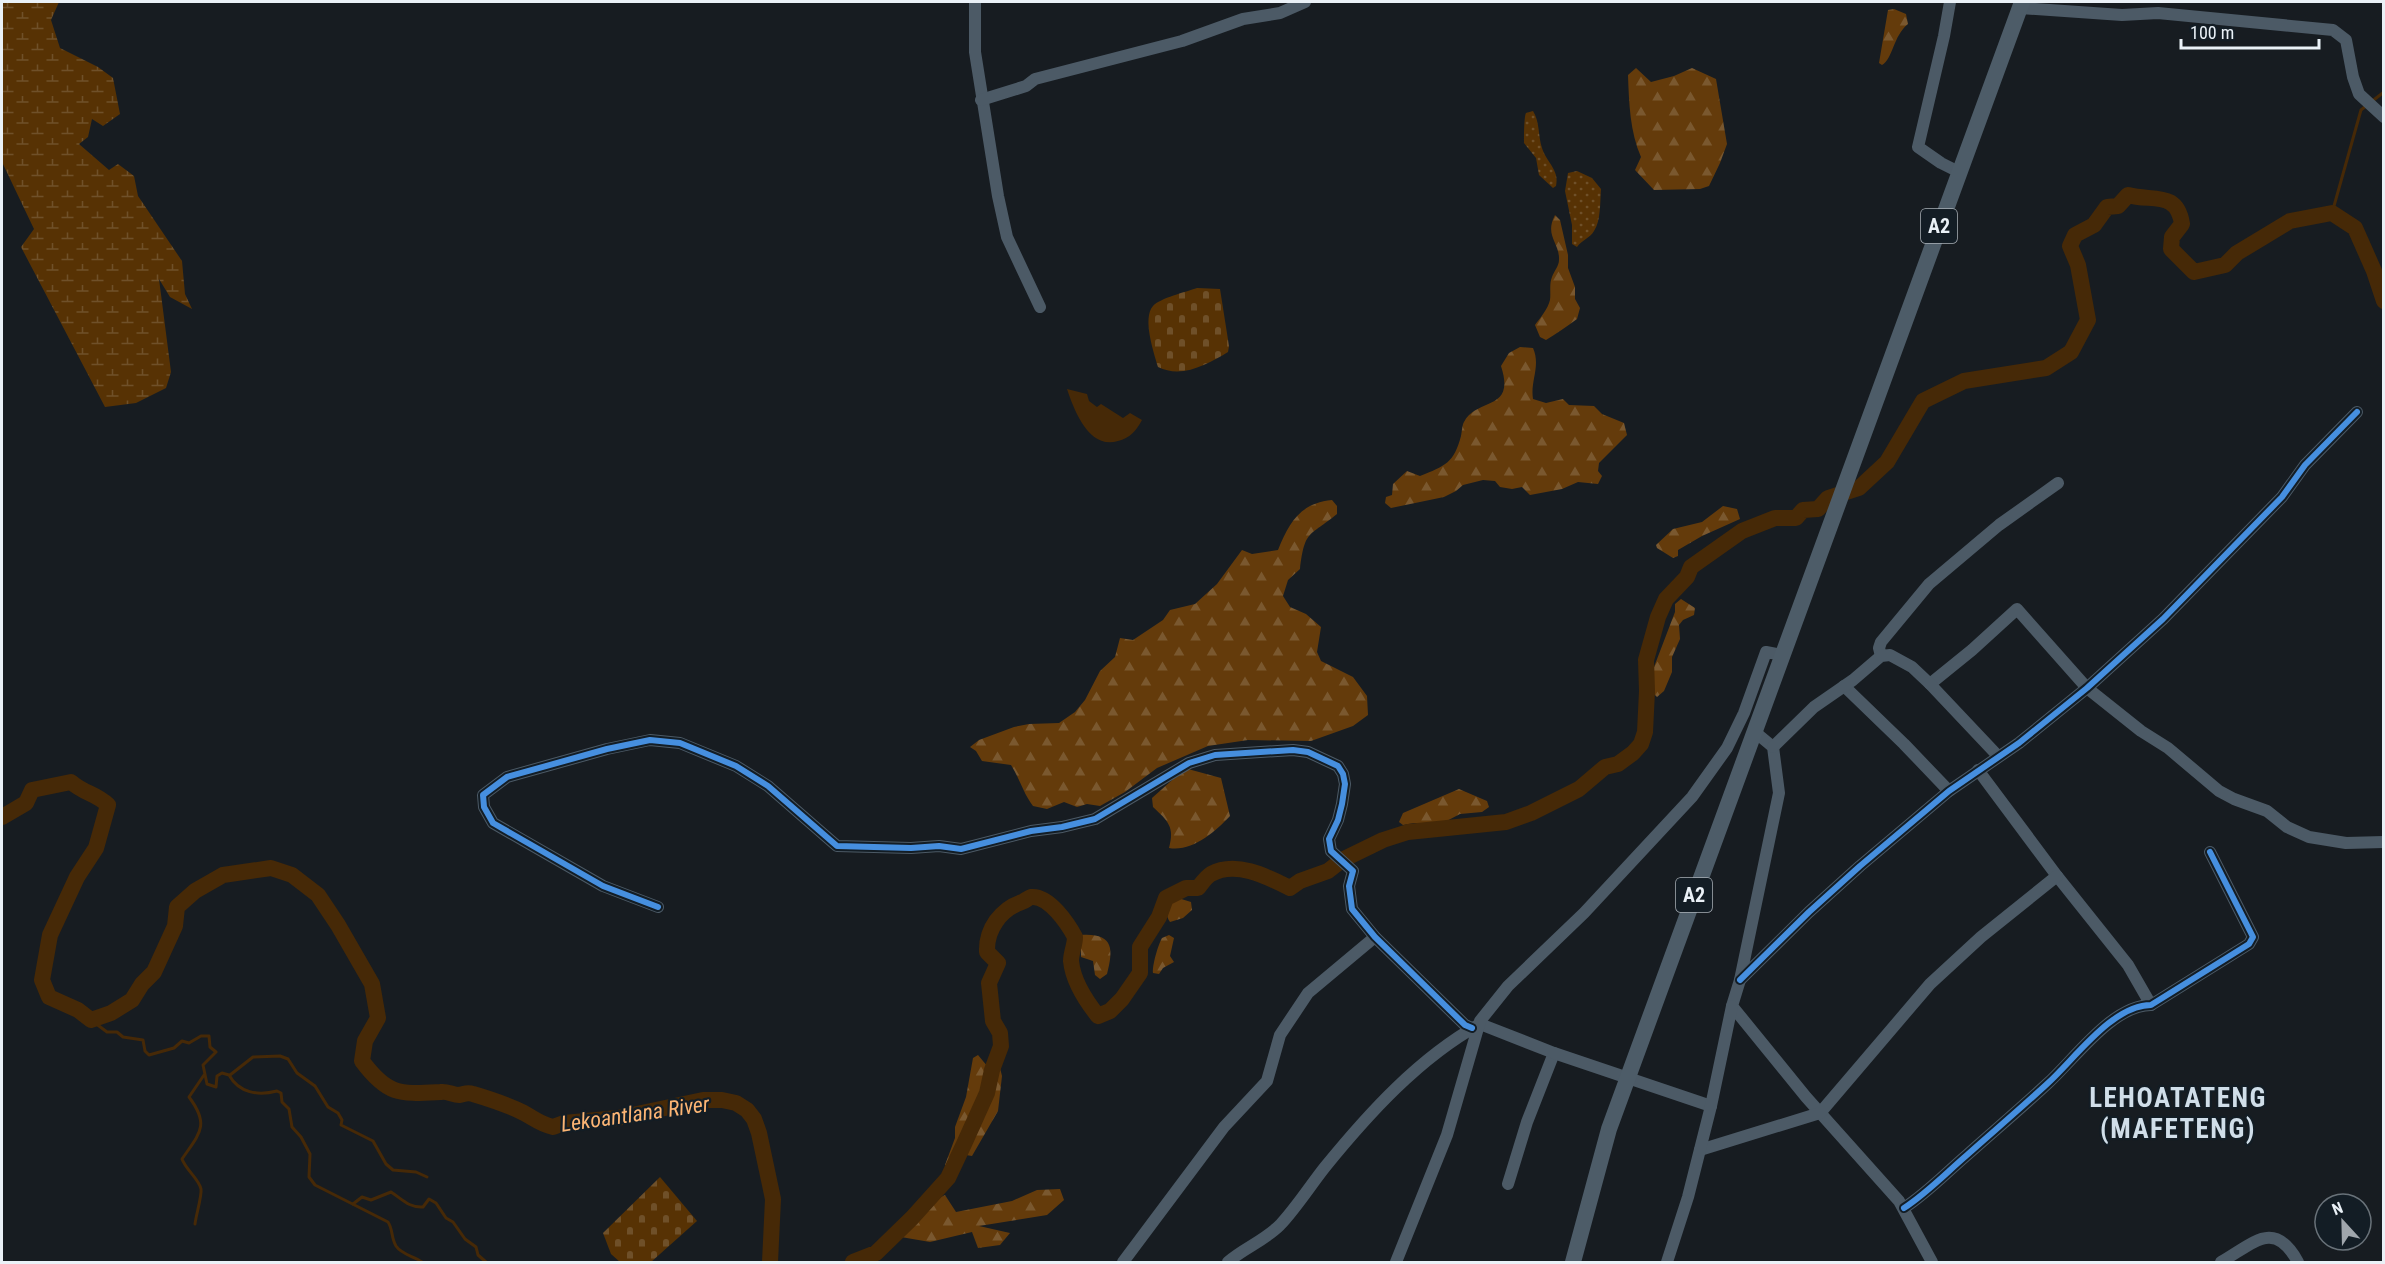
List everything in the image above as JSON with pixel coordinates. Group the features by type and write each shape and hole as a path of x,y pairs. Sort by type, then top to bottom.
{"main road":[{"name":"A2","path":"1573,1263 1609,1129 2021,5"}],"street":[{"path":"975,2 975,52 998,196 1007,237 1040,308"},
{"path":"981,100 1026,86 1035,79 1182,41 1243,19 1280,13 1305,2"},
{"path":"1950,2 1918,147 1959,172"},
{"path":"2021,5 2122,15 2158,13 2333,30 2346,40 2353,77 2362,98 2384,117"},
{"path":"1740,980 1809,912 1949,791 2087,688 2184,599 2214,565 2282,497 2305,465 2357,412"},
{"path":"1881,656 1879,648 1881,642 1929,584 1999,525 2058,483"},
{"path":"1930,684 2018,609 2087,688 2141,731 2168,748 2219,791 2267,811 2287,827 2309,837 2346,843 2384,842"},
{"path":"1396,1263 1447,1135 1476,1026 1508,986 1584,913 1692,797 1726,748 1744,712 1766,652 1783,655"},
{"path":"1773,747 1814,707 1881,656 1890,655 1912,667 1998,756"},
{"path":"1844,686 1949,791"},
{"path":"1667,1263 1688,1197 1711,1106 1779,793 1773,747 1755,732"},
{"path":"658,907 603,886 493,823 484,807 483,795 507,777 556,763 650,740 680,743 736,766 768,786 837,846 911,848 939,846 962,849 1031,831 1095,819 1123,804 1171,771 1215,755 1293,750 1308,752 1338,766 1343,774 1345,784 1342,804 1338,820 1329,839 1331,851 1353,871 1349,886 1352,909 1376,937 1465,1025 1476,1026 1711,1106"},
{"path":"1978,770 2057,876 2115,948 2151,1005"},
{"path":"1904,1208 1926,1192 2049,1083 2107,1026 2127,1011 2141,1005 2151,1005 2244,949 2253,937 2210,852"},
{"path":"1700,1150 1820,1113 1930,984 1981,937 2057,876"},
{"path":"1123,1263 1224,1127 1267,1081 1280,1035 1308,993 1376,937"},
{"path":"1732,1006 1820,1113 1904,1208 1932,1263"},
{"path":"1227,1263 1240,1251 1267,1237 1281,1224 1338,1150 1390,1094 1450,1041 1476,1026"},
{"path":"1508,1184 1527,1122 1554,1053"},
{"path":"2221,1263 2265,1237 2273,1237 2286,1246 2298,1263"}],"green space":[{"path":"2,2 59,2 51,20 60,48 98,67 113,78 120,114 103,126 92,119 88,137 79,144 109,170 118,164 134,176 138,196 182,261 185,294 192,309 170,297 159,279 171,372 166,388 136,403 105,407 21,247 34,229 2,162"},
{"path":"1894,9 1906,14 1908,24 1899,35 1889,58 1882,65 1879,63 1888,10"},
{"path":"1636,68 1651,82 1692,68 1716,79 1727,144 1709,186 1700,189 1654,190 1635,170 1641,157 1632,127 1628,75"},
{"path":"1533,111 1542,148 1556,175 1556,186 1553,188 1539,175 1536,158 1524,143 1525,115"},
{"path":"1577,171 1592,178 1601,189 1600,211 1596,227 1577,247 1572,244 1572,225 1565,191 1568,173"},
{"path":"1555,215 1560,220 1568,255 1568,268 1575,287 1575,299 1580,308 1577,319 1546,340 1540,337 1535,325 1549,303 1551,280 1559,262 1559,254 1551,228"},
{"path":"1197,288 1220,289 1228,352 1185,371 1158,367 1150,336 1150,311 1161,300"},
{"path":"1520,347 1533,348 1535,355 1533,399 1546,403 1563,399 1569,405 1594,406 1602,414 1624,423 1627,435 1599,463 1598,471 1602,476 1598,484 1578,482 1562,489 1530,495 1522,487 1512,489 1500,487 1495,481 1483,480 1463,485 1444,497 1391,508 1385,503 1386,497 1392,495 1393,484 1407,471 1420,476 1442,466 1452,458 1461,436 1463,423 1470,414 1499,397 1503,391 1504,381 1501,366 1509,353"},
{"path":"1332,500 1337,506 1337,514 1310,535 1304,547 1300,569 1288,580 1283,596 1290,607 1306,614 1321,627 1317,652 1321,661 1353,677 1367,696 1368,715 1353,726 1311,741 1248,740 1208,746 1157,768 1125,792 1100,806 1087,804 1077,807 1064,802 1047,809 1033,806 1011,765 982,761 976,751 970,747 979,740 1014,727 1059,723 1075,712 1085,700 1100,671 1115,657 1120,638 1133,640 1163,620 1170,610 1195,604 1217,584 1242,550 1252,554 1278,550 1291,523 1297,516 1312,505"},
{"path":"1723,506 1737,509 1740,519 1702,536 1678,550 1678,556 1673,558 1657,548 1656,545 1673,529 1702,522"},
{"path":"1681,599 1695,608 1694,615 1683,620 1679,625 1680,639 1672,657 1672,672 1664,691 1657,697 1653,693 1654,667 1675,612 1675,604"},
{"path":"1188,769 1221,778 1230,816 1202,840 1186,847 1169,848 1171,829 1153,807 1152,798 1180,773"},
{"path":"1459,789 1487,801 1489,807 1482,812 1460,814 1439,825 1414,823 1403,825 1399,822 1403,813"},
{"path":"1178,898 1191,902 1192,910 1183,918 1170,922 1167,909 1170,901"},
{"path":"1081,935 1100,937 1109,944 1110,957 1107,974 1100,979 1095,975 1093,961 1081,957"},
{"path":"1169,935 1174,938 1170,956 1174,962 1163,968 1159,974 1153,973 1160,941"},
{"path":"978,1055 988,1067 1000,1068 1002,1076 998,1111 972,1156 966,1155 966,1150 960,1146 948,1167 945,1165 966,1097 973,1058"},
{"path":"660,1177 697,1221 651,1262 620,1262 611,1254 603,1233"},
{"path":"1060,1189 1064,1200 1047,1215 979,1226 1010,1233 1000,1245 978,1248 972,1232 930,1242 901,1237 927,1204 945,1195 956,1212 1012,1201 1037,1190"}],"shaded area":[{"path":"1067,389 1087,394 1089,401 1097,407 1101,404 1123,418 1130,413 1142,420 1135,431 1126,438 1108,442 1099,440 1084,426"}],"waterway":[{"name":"Lekoantlana River","path":"2371,102 2384,92"},
{"name":"Lekoantlana River","path":"2332,213 2361,110 2366,106"},
{"name":"Lekoantlana River","path":"853,1262 876,1253 948,1178 987,1093 1001,1046 1000,1033 993,1021 989,983 998,963 987,952 987,944 992,928 1001,915 1014,905 1031,897 1044,901 1057,911 1075,937 1071,961 1074,976 1098,1016 1110,1011 1122,999 1140,973 1140,947 1159,917 1166,898 1186,888 1198,888 1211,874 1221,870 1241,869 1262,875 1290,888 1300,881 1328,871 1342,860 1383,840 1408,832 1506,822 1531,813 1579,789 1605,767 1618,764 1641,744 1645,732 1646,660 1658,617 1666,599 1687,577 1691,567 1742,531 1775,518 1796,518 1803,510 1818,509 1828,498 1859,488 1887,462 1923,401 1964,381 2046,368 2071,352 2088,320 2078,265 2070,246 2075,235 2094,225 2107,207 2118,206 2128,195 2162,199 2175,206 2182,224 2172,237 2171,249 2194,272 2225,265 2237,253 2290,221 2332,213 2355,228 2384,301"},
{"name":"Lekoantlana River","path":"2,817 26,803 32,790 71,782 108,805 96,848 77,877 50,935 42,980 49,997 78,1010 91,1020 111,1013 132,1000 142,984 154,972 175,926 177,907 195,891 223,875 271,868 292,875 318,895 372,984 378,1018 365,1041 362,1061 380,1081 388,1087 405,1092 443,1092 459,1095 471,1093 512,1107 553,1127 564,1123 618,1118 703,1100 736,1103 747,1110 754,1119 759,1133 773,1199 770,1262"},
{"path":"91,1020 107,1032 117,1032 123,1037 143,1040 145,1051 149,1055 174,1048 182,1041 189,1043 201,1036 209,1036 210,1047 216,1052 203,1065 207,1084 216,1087 217,1076 222,1073 229,1075 238,1086 250,1092 277,1091 281,1093 282,1102 289,1109 292,1127 301,1137 310,1154 309,1177 315,1185 388,1222 394,1243 399,1249 422,1262"},
{"path":"230,1075 253,1057 280,1056 288,1059 297,1073 315,1086 328,1107 338,1113 342,1120 341,1125 373,1141 386,1164 393,1170 416,1172 427,1177"},
{"path":"195,1224 201,1189 182,1159 200,1129 199,1115 189,1097 204,1075"},
{"path":"353,1204 362,1197 371,1200 391,1192 418,1207 423,1207 429,1199 436,1203 465,1239 476,1247 478,1255 486,1262"}],"cycle path":[{"path":"1740,980 1860,866 1949,791 2019,743 2087,688 2163,619 2282,497 2305,465 2357,412"},
{"path":"658,907 603,886 493,823 484,807 483,795 507,777 607,749 650,740 680,743 736,766 768,786 837,846 911,848 939,846 961,849 1031,831 1095,819 1189,763 1215,755 1293,750 1308,752 1338,766 1343,774 1345,784 1342,804 1338,820 1329,839 1331,851 1353,871 1349,886 1352,909 1375,937 1465,1025 1472,1028"},
{"path":"1904,1208 1929,1189 2037,1093 2108,1024 2136,1007 2151,1005 2249,944 2253,937 2210,852"}],"district":[{"name":"LEHOATATENG (MAFETENG)","path":"2178,1114"}]}
